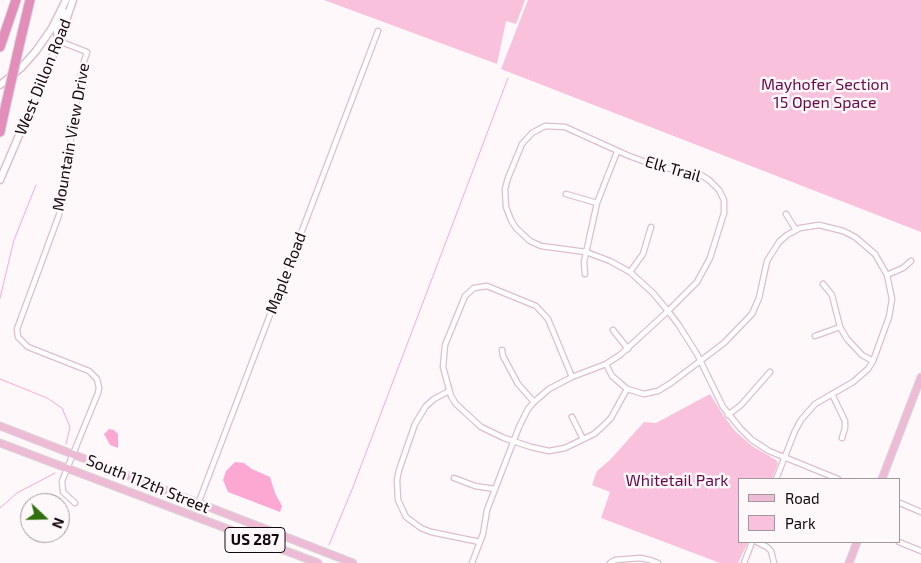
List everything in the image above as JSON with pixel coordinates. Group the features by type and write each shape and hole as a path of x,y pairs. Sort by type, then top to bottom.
{"highway":[{"path":"0,47 16,0"},
{"path":"0,132 30,0"}],"main road":[{"path":"36,51 48,41 58,41 57,31 67,0"},
{"name":"West Dillon Road","path":"0,85 21,68 36,51 52,28 67,0"},
{"name":"West Dillon Road","path":"0,180 58,41 73,0"},
{"path":"882,478 921,377"},
{"name":"South 112th Street","path":"0,426 70,461 193,516 318,563"},
{"name":"South 112th Street","path":"0,443 70,461 198,504 353,563"},
{"name":"Maple Road","path":"193,516 198,504"},
{"path":"849,563 857,543"}],"street":[{"name":"Maple Road","path":"198,504 378,31"},
{"name":"Mountain View Drive","path":"58,41 87,52 82,68 59,215 17,329 18,337 28,347 89,371 97,379 98,393 70,461"},
{"name":"Elk Trail","path":"534,402 549,389 606,364 628,349 697,282 704,270 724,213 723,197 716,185 702,175 657,166 617,152 565,126 546,126 538,129 526,138 519,148 508,178 505,199 511,220 523,236 541,246 586,252"},
{"path":"585,274 584,262 597,203 617,152"},
{"path":"566,194 597,203"},
{"path":"786,214 796,230"},
{"path":"606,364 612,376 626,389 644,394 658,391 671,384 724,343 752,314 759,298 767,261 779,242 796,230 819,225 843,231 866,245 875,254 888,274 891,286 890,317 873,360 861,376 815,404 801,420 776,478"},
{"path":"630,272 643,254 650,227"},
{"path":"586,252 610,261 630,272 668,311 700,361 728,415 752,440 784,458 835,478"},
{"path":"888,274 902,268 911,261"},
{"path":"823,284 832,295 840,327 862,355 873,360"},
{"path":"572,378 557,337 543,312 530,302 486,286 474,288 465,296 445,345 444,368 449,390 456,404 475,423 514,442 531,447 549,451 565,448 594,434 610,418 626,389"},
{"path":"815,336 840,327"},
{"path":"613,330 628,349"},
{"path":"472,563 480,542 487,510 524,416 534,402 514,377 503,356 502,350"},
{"path":"728,415 741,406 770,372"},
{"path":"449,390 426,406 415,424 399,470 397,480 398,500 406,517 421,528 431,532 480,542"},
{"path":"832,394 845,421 842,438"},
{"path":"572,417 583,439"},
{"path":"70,461 62,481 62,490 75,503"},
{"path":"454,478 475,486 495,490"},
{"path":"901,503 921,512"},
{"path":"744,563 752,543"},
{"path":"760,543 767,546 771,551 774,563"},
{"path":"901,543 921,550"},
{"path":"610,563 615,560 640,558 658,563"}],"green space":[{"path":"324,0 525,0 516,24 506,21 497,64"},
{"name":"Mayhofer Section 15 Open Space","path":"528,0 921,0 921,232 501,69"},
{"name":"Whitetail Park","path":"710,394 735,431 752,446 778,463 772,478 738,478 738,543 748,543 738,563 720,563 601,518 610,492 592,485 597,471 610,460 644,422 656,423"}],"shaded area":[{"path":"109,429 114,430 118,434 118,448 110,445 104,434"},
{"path":"235,462 244,463 270,477 282,506 280,512 228,492 223,480 226,471"}],"waterway":[{"path":"329,545 353,487 508,78"},
{"path":"0,298 14,240 36,185"},
{"path":"0,379 47,398 62,408 70,427 66,444"},
{"path":"0,508 17,493 55,473"}]}
